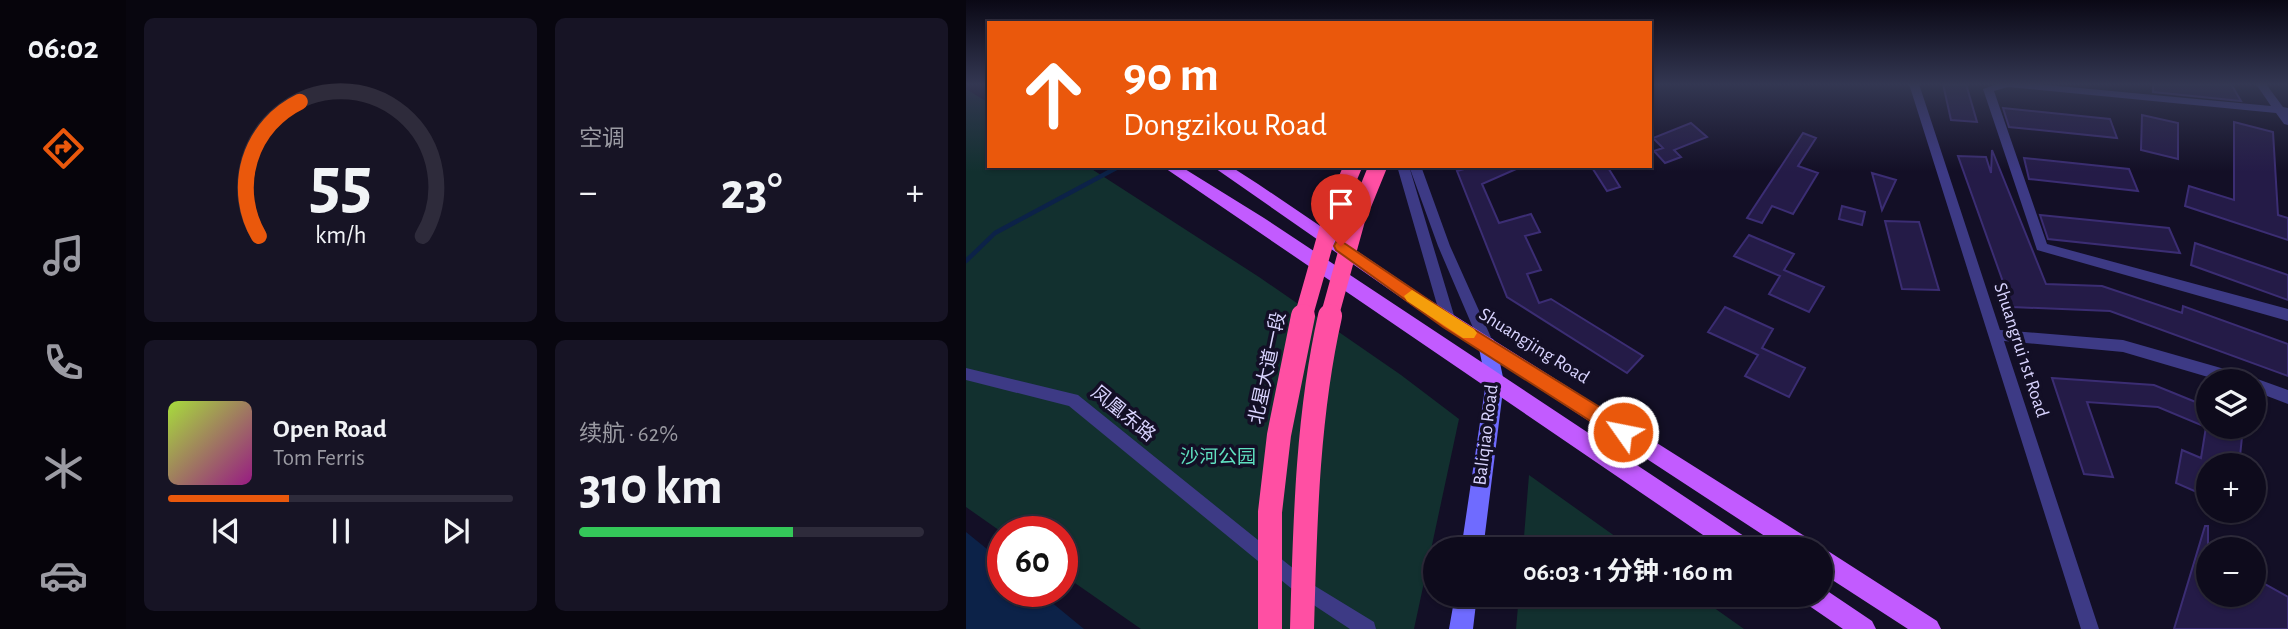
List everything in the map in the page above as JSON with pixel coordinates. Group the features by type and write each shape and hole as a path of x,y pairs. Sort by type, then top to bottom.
{"highway":[{"name":"北星大道一段","path":"1270,629 1270,512 1279,435 1299,331 1332,216 1352,168"},
{"path":"1302,629 1304,551 1321,373 1331,315 1352,233 1377,168"}],"main road":[{"path":"1172,168 1258,222 1725,537"},
{"name":"Shuangjing Road","path":"1222,168 1277,201 1448,322 1487,344 1786,537"},
{"name":"Baliqiao Road","path":"1474,537 1494,383 1487,344"},
{"path":"1833,567 1929,629"},
{"path":"1461,629 1464,607"},
{"path":"1831,607 1864,629"}],"street":[{"name":"Shuangrui 1st Road","path":"1924,113 2090,629"},
{"path":"1996,113 2042,247 2288,315"},
{"path":"1404,168 1448,322"},
{"name":"Baliqiao Road","path":"1416,168 1444,246 1487,344"},
{"path":"1996,335 2123,346 2204,369"},
{"name":"凤凰东路","path":"966,374 1073,400 1309,592 1367,629"},
{"path":"2266,389 2288,397"}],"green space":[{"name":"沙河公园","path":"966,113 987,113 987,168 1090,168 1259,277 1401,375 1459,419 1434,537 1423,537 1423,587 1414,629 1141,629 1078,585 1078,516 987,516 987,522 966,507"},
{"path":"1529,475 1616,537 1524,537"},
{"path":"1518,607 1713,607 1744,629 1516,629"}],"water":[{"path":"966,532 987,549 987,607 1057,607 1084,629 966,629"}],"building":[{"path":"1950,113 1974,113 1977,122 1951,120"},
{"path":"2005,113 2055,113 2110,119 2117,138 2009,127"},
{"path":"2142,115 2178,123 2178,159 2141,150"},
{"path":"2234,122 2273,132 2278,215 2288,218 2288,240 2185,206 2189,186 2234,200"},
{"path":"1691,123 1707,137 1674,150 1681,157 1665,163 1654,151 1663,148 1653,138"},
{"path":"1803,133 1816,138 1798,166 1818,173 1793,214 1772,206 1762,223 1747,218"},
{"path":"1992,150 2046,284 2102,286 2182,313 2183,306 2288,344 2288,376 2110,311 2012,307 1958,156 1986,157 1991,173"},
{"path":"2024,158 2129,169 2138,191 2029,179"},
{"path":"1468,168 1518,168 1482,184 1499,223 1531,214 1540,232 1525,236 1541,270 1527,274 1539,303 1551,299 1643,356 1627,373 1507,297 1457,171"},
{"path":"1592,168 1608,168 1620,187 1607,191"},
{"path":"1872,173 1896,180 1882,210"},
{"path":"1842,206 1865,212 1862,225 1839,219"},
{"path":"2040,215 2169,228 2180,253 2048,239"},
{"path":"1885,221 1919,222 1939,290 1902,289"},
{"path":"1749,235 1794,254 1784,270 1824,287 1809,312 1769,294 1780,276 1734,256"},
{"path":"2195,243 2288,275 2288,300 2191,265"},
{"path":"1725,307 1773,329 1762,348 1805,368 1789,397 1745,376 1758,355 1708,332"},
{"path":"2052,378 2154,385 2196,402 2196,423 2158,407 2087,402 2113,477 2084,474"},
{"path":"2204,439 2242,439 2240,453 2202,453"},
{"path":"2182,450 2196,456 2196,492 2176,483"},
{"path":"2205,526 2208,526 2208,537 2202,537"},
{"path":"2196,556 2196,607 2266,607 2266,585 2288,597 2288,629 2174,629"}],"waterway":[{"path":"966,261 995,233 1116,168"}],"slow traffic":[{"path":"1412,296 1448,322 1469,333"}],"route":[{"path":"1341,246 1448,322 1487,344 1623,432"}]}
